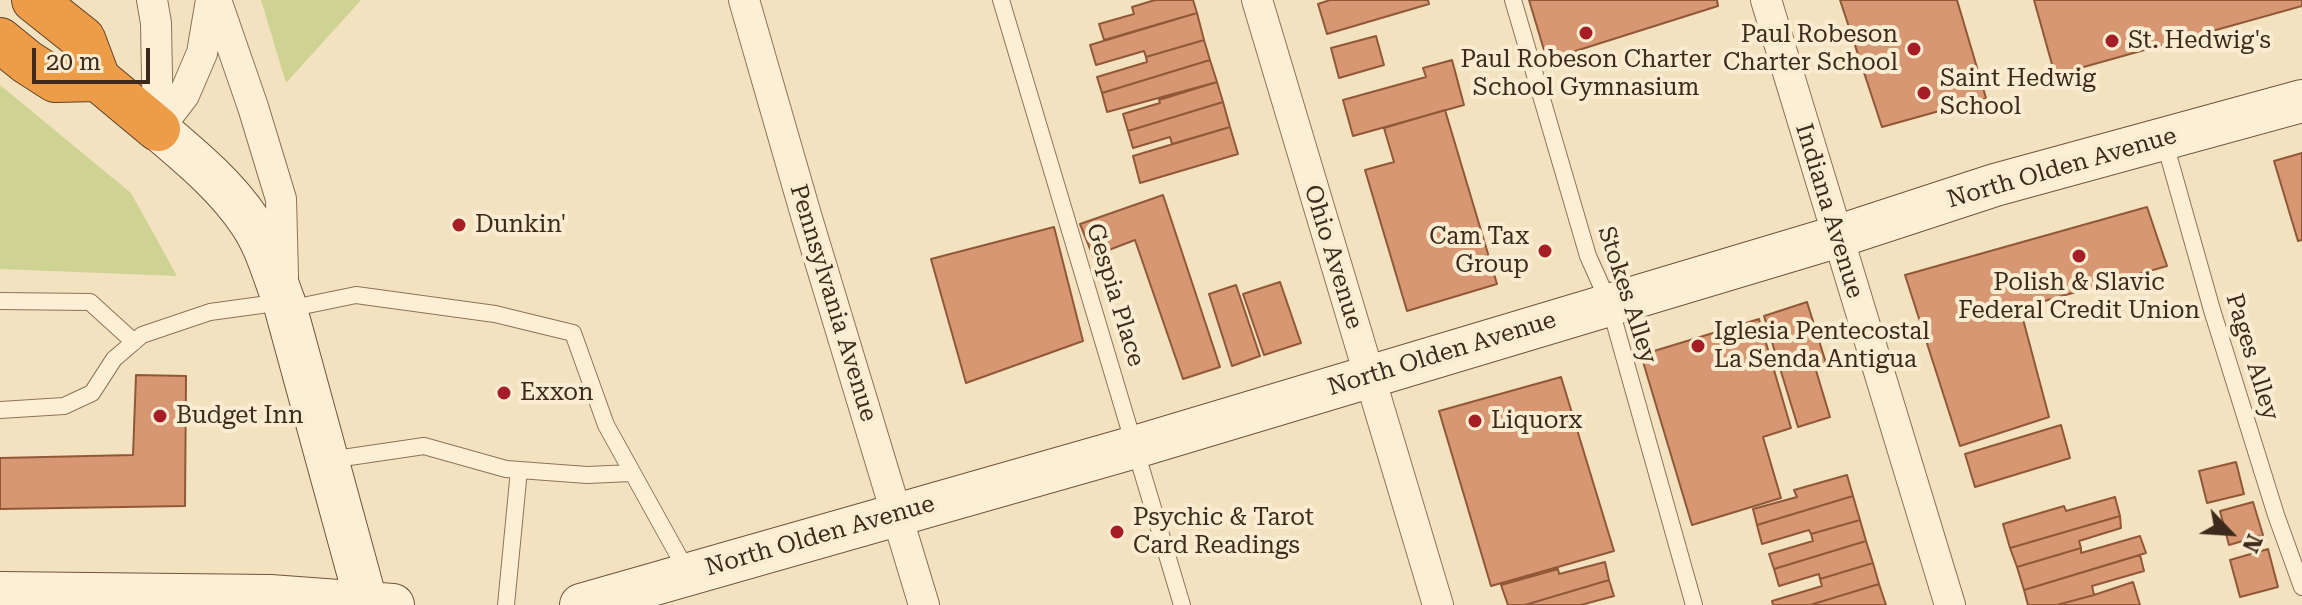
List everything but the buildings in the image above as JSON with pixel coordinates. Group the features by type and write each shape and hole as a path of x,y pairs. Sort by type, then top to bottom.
{"highway":[{"path":"34,0 83,39 98,79 158,129"},
{"path":"57,0 68,0"},
{"path":"0,40 55,80 98,79"}],"main road":[{"name":"North Olden Avenue","path":"581,605 1135,447 1836,237 1995,185 2302,101"},
{"path":"0,593 270,596 376,604 327,460 285,306 268,258 250,222 201,166 158,129"}],"street":[{"path":"152,0 156,23 158,129"},
{"path":"158,129 184,95 202,53 213,0"},
{"path":"213,0 253,107 281,199 285,306"},
{"name":"Pennsylvania Avenue","path":"744,0 924,605"},
{"name":"Ohio Avenue","path":"1257,0 1438,605"},
{"name":"Indiana Avenue","path":"1766,0 1950,605"}],"lane":[{"name":"Gespia Place","path":"1001,0 1182,605"},
{"name":"Stokes Alley","path":"1513,0 1588,256 1609,303 1694,605"},
{"name":"Pages Alley","path":"2163,138 2212,310 2276,515 2302,587"},
{"path":"0,410 64,406 92,393 114,359 142,335 210,312 285,306 356,295 495,314 573,333 606,425 688,574"},
{"path":"0,301 90,302 134,342"},
{"path":"327,460 424,446 506,469 587,475 632,473"},
{"path":"506,605 519,470"}],"green space":[{"path":"261,0 361,0 286,83"},
{"path":"0,85 131,193 177,276 0,269"}],"place":[{"name":"Paul Robeson Charter School Gymnasium","path":"1586,33"},
{"name":"St. Hedwig's","path":"2112,41"},
{"name":"Paul Robeson Charter School","path":"1914,49"},
{"name":"Saint Hedwig School","path":"1924,93"},
{"name":"Dunkin'","path":"459,225"},
{"name":"Cam Tax Group","path":"1545,251"},
{"name":"Polish & Slavic Federal Credit Union","path":"2079,256"},
{"name":"Iglesia Pentecostal La Senda Antigua","path":"1698,346"},
{"name":"Exxon","path":"504,393"},
{"name":"Budget Inn","path":"160,416"},
{"name":"Liquorx","path":"1475,421"},
{"name":"Psychic & Tarot Card Readings","path":"1117,532"}]}
